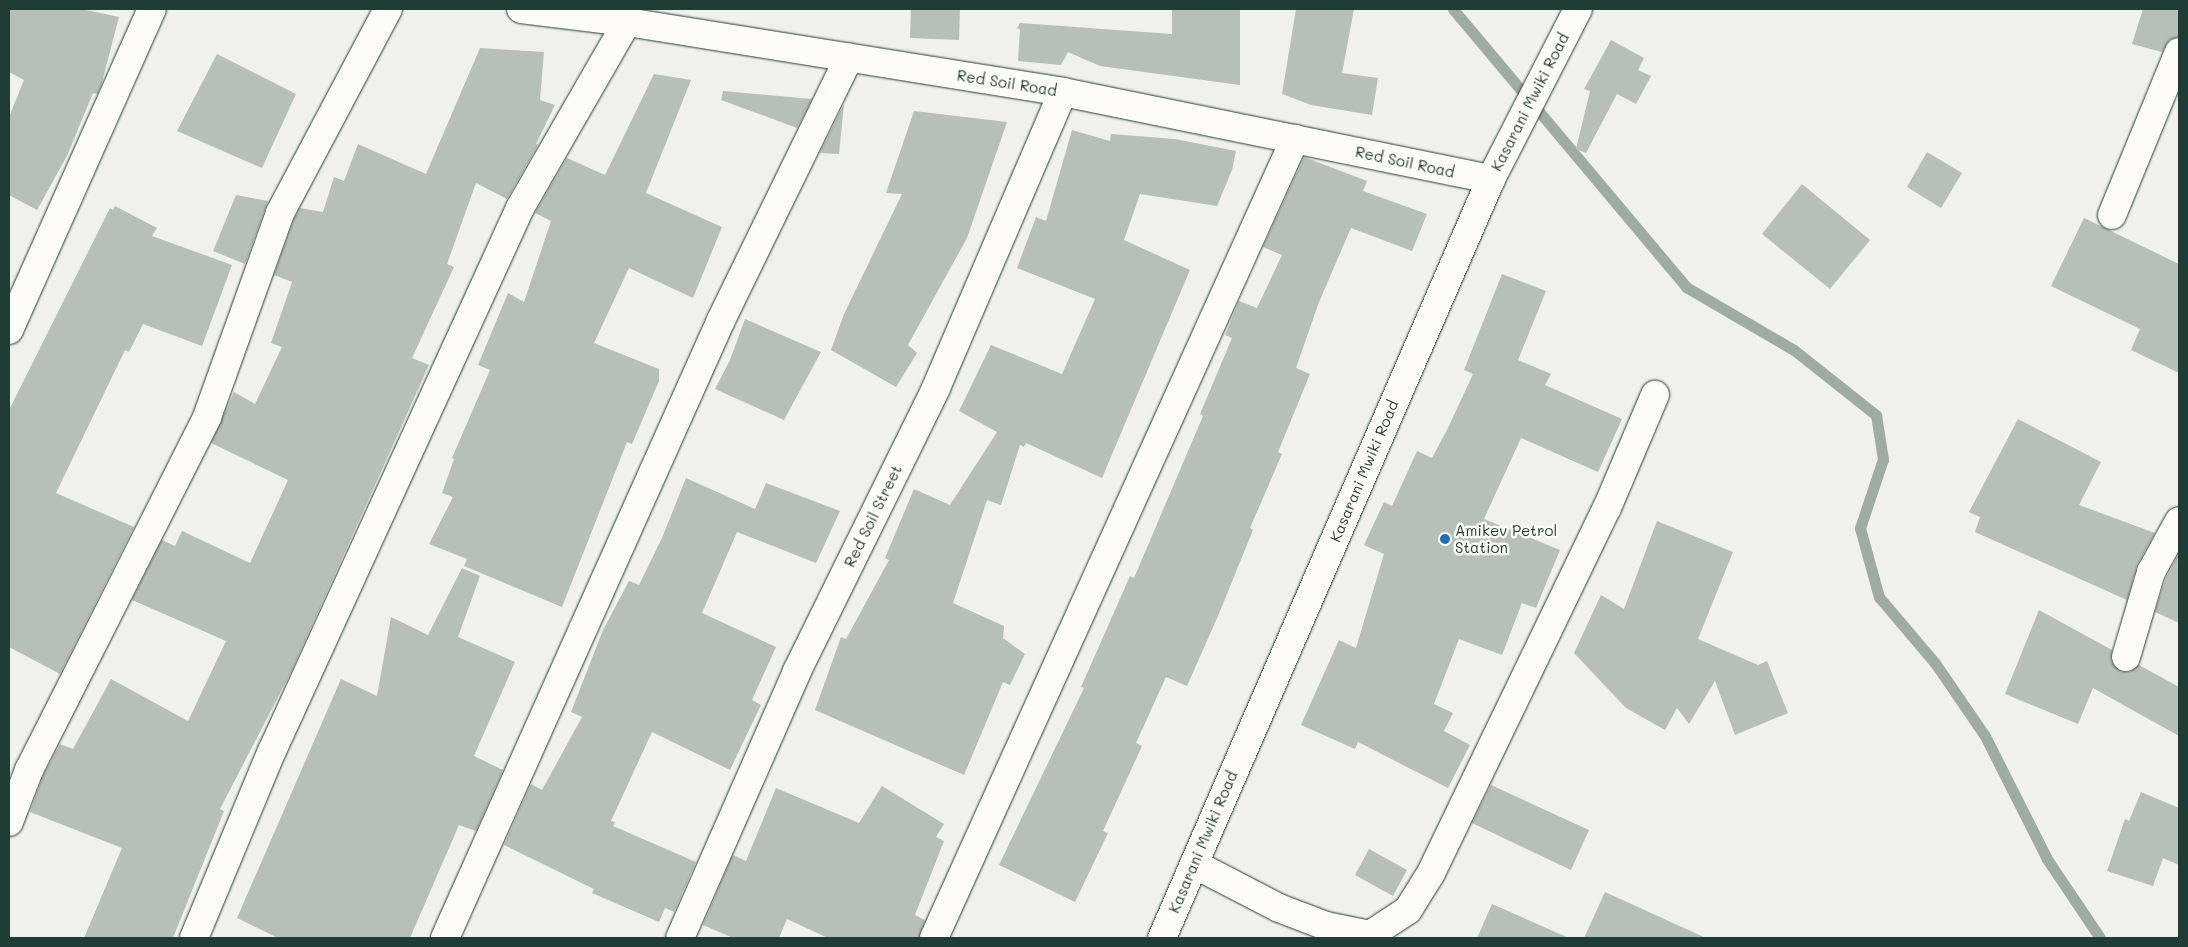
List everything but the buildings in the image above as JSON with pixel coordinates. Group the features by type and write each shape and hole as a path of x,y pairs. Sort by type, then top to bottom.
{"street":[{"path":"9,330 152,9"},
{"path":"9,822 29,770 207,417 280,213 388,9"},
{"name":"Red Soil Road","path":"521,9 627,22 1063,92 1490,179"},
{"name":"Kasarani Mwiki Road","path":"1162,938 1490,179 1578,9"},
{"path":"194,938 276,742 520,208 627,22"},
{"path":"2112,215 2179,52"},
{"path":"445,938 721,320 849,58"},
{"name":"Red Soil Street","path":"680,938 797,671 936,388 1063,92"},
{"path":"934,938 1294,139"},
{"path":"1194,864 1327,932 1370,934 1408,910 1431,873 1608,508 1655,395"},
{"path":"2126,657 2151,572 2179,521"}],"waterway":[{"path":"1453,9 1686,287 1794,350 1876,415 1883,459 1860,528 1879,597 1935,663 1985,736 2047,859 2100,938"}],"place":[{"name":"Amikev Petrol Station","path":"1445,539"}]}
